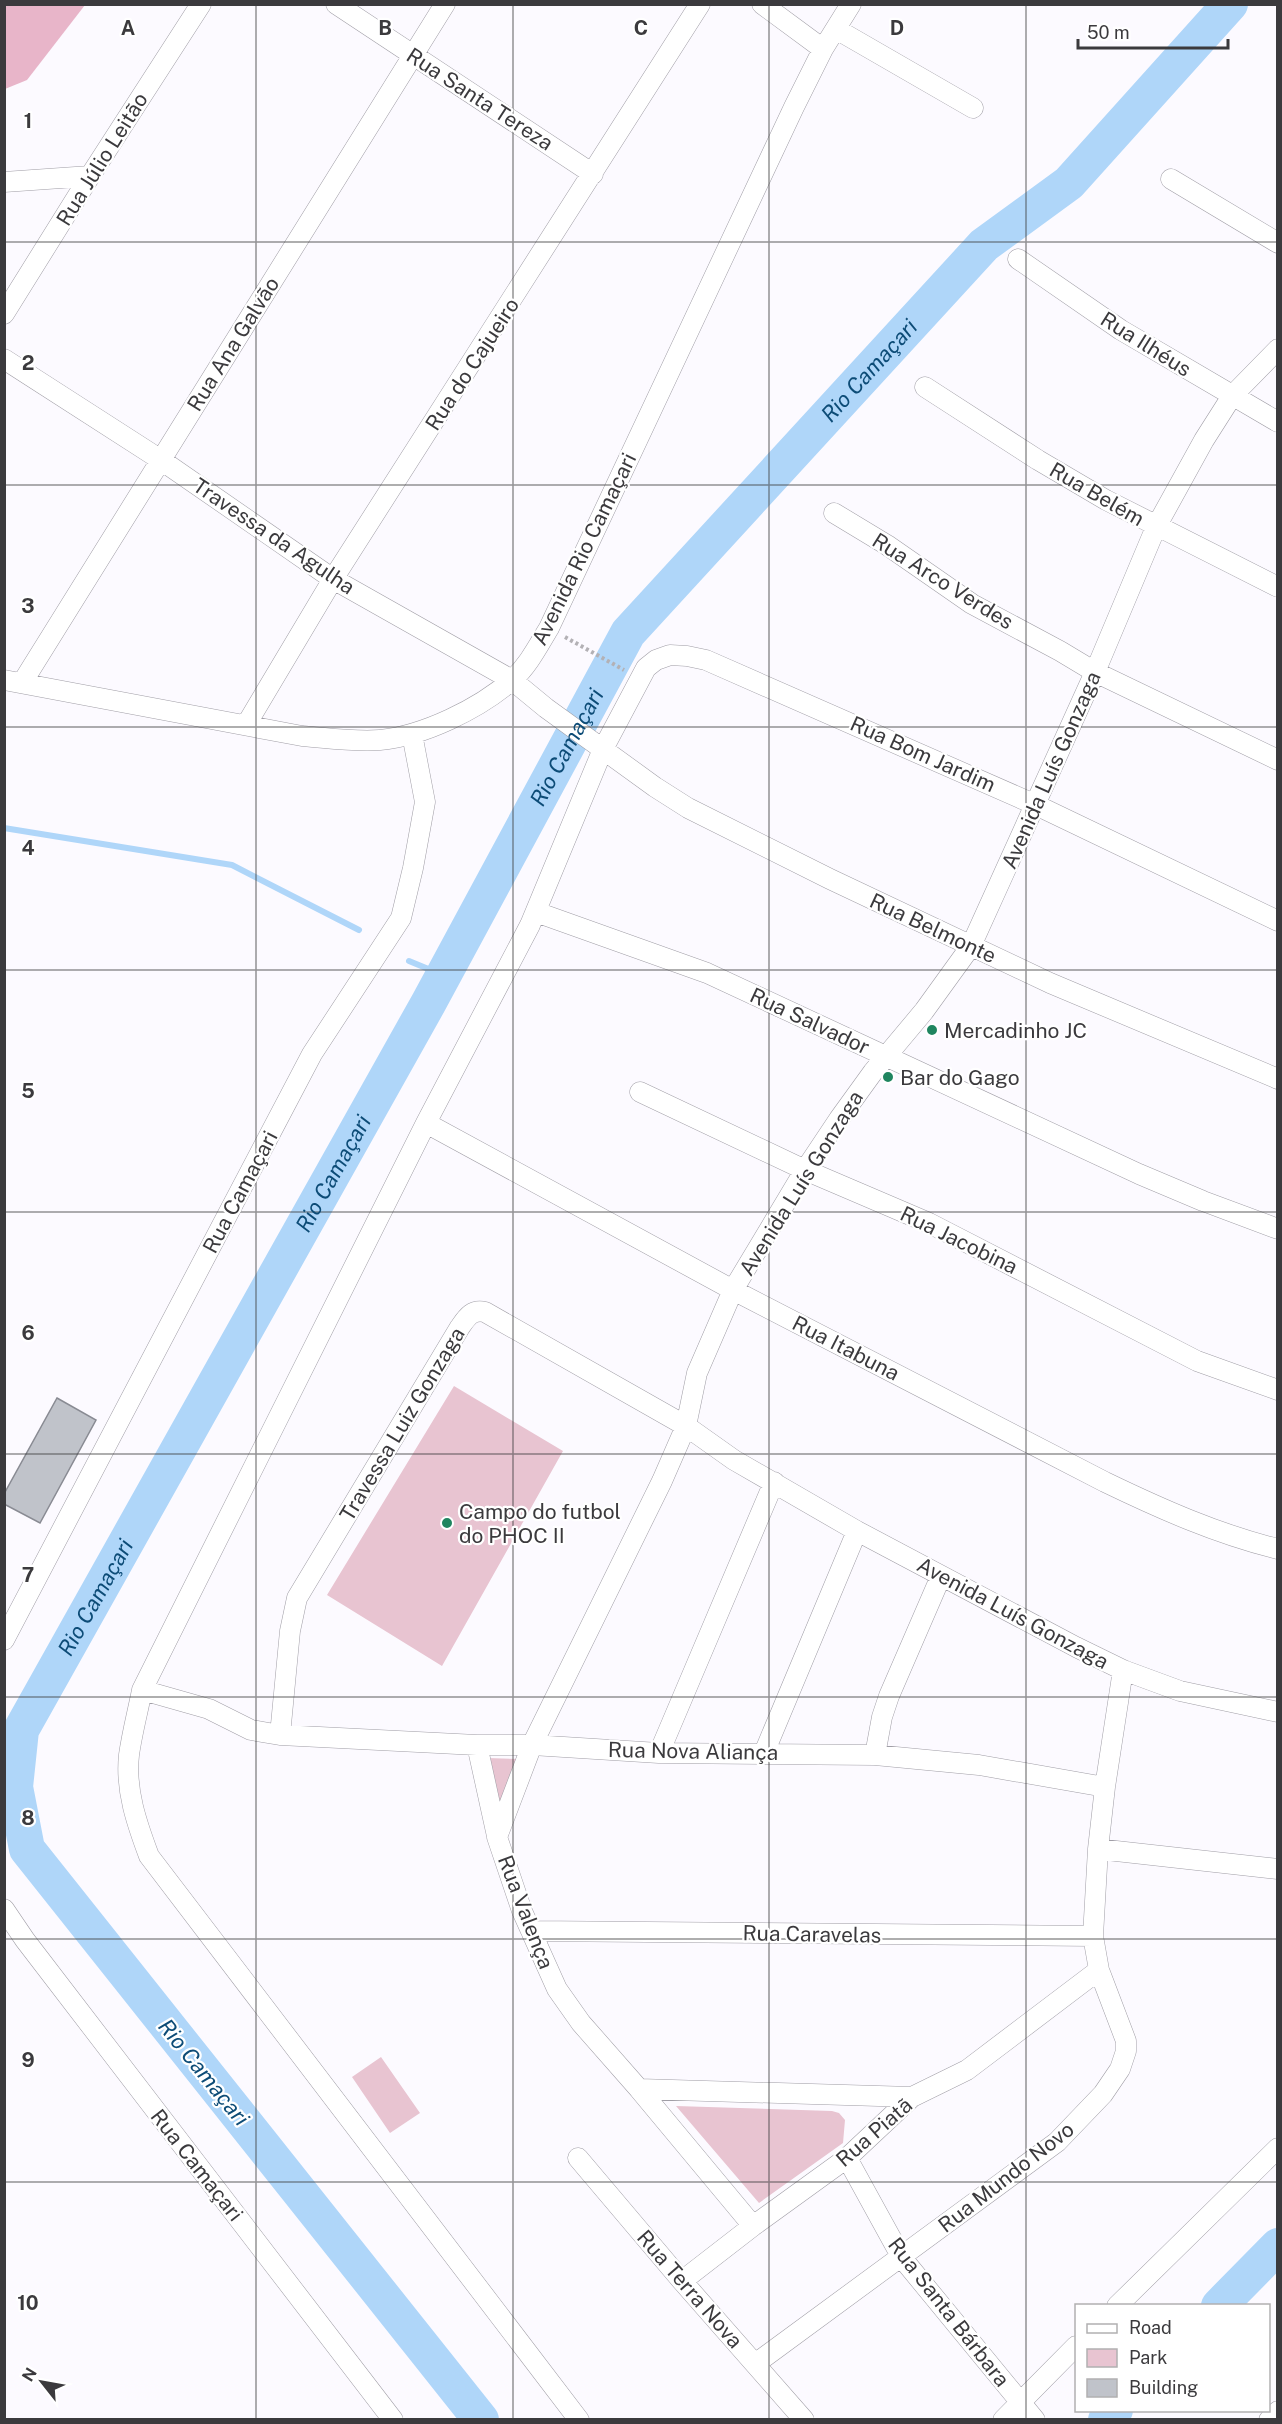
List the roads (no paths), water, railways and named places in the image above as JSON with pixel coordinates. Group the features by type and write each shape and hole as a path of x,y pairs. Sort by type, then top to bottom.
{"street":[{"name":"Rua Júlio Leitão","path":"4,314 201,4"},
{"name":"Rua Santa Tereza","path":"336,4 594,174"},
{"name":"Rua Ana Galvão","path":"13,681 161,460 445,4"},
{"name":"Rua do Cajueiro","path":"246,725 333,579 594,174 700,4"},
{"path":"762,4 823,49"},
{"name":"Avenida Rio Camaçari","path":"13,681 302,736 380,740 412,734 444,722 512,680 529,661 549,628 823,49 851,4"},
{"path":"836,29 973,108"},
{"path":"4,182 90,176"},
{"path":"1171,179 1278,243"},
{"name":"Rua Ilhéus","path":"1018,259 1121,330 1278,422"},
{"name":"Avenida Luís Gonzaga","path":"1278,349 1232,396 1204,440 1156,527 1095,672 971,946 924,1011 856,1094 805,1170 733,1290 697,1373 686,1426 734,1460 857,1531 1124,1671 1180,1690 1278,1712"},
{"name":"Travessa da Agulha","path":"4,359 161,460 333,579 512,680 603,749"},
{"name":"Rua Belém","path":"925,387 1048,466 1156,527 1278,587"},
{"name":"Rua Arco Verdes","path":"834,513 887,545 972,604 1095,672 1278,760"},
{"name":"Rua Bom Jardim","path":"579,2420 149,1856 137,1826 130,1785 129,1757 142,1690 426,1123 536,912 603,749 646,668 656,660 687,656 706,660 765,684 1036,805 1278,921"},
{"name":"Rua Camaçari","path":"4,1640 312,1054 401,918 425,802 412,734"},
{"name":"Rua Belmonte","path":"603,749 688,808 830,879 1060,987 1278,1079"},
{"name":"Rua Salvador","path":"536,912 690,966 1139,1174 1278,1229"},
{"name":"Rua Jacobina","path":"640,1092 805,1170 929,1223 1197,1361 1278,1390"},
{"name":"Rua Itabuna","path":"426,1123 733,1290 1152,1505 1244,1540 1278,1549"},
{"name":"Travessa Luiz Gonzaga","path":"280,1735 290,1630 297,1598 453,1337 471,1313 478,1310 485,1312 686,1426"},
{"name":"Rua Valença","path":"686,1426 647,1512 532,1745 497,1837 531,1931 557,1989 581,2023 753,2226"},
{"path":"659,1753 774,1482"},
{"path":"764,1754 857,1531"},
{"path":"875,1755 882,1717 889,1696 941,1576"},
{"name":"Rua Mundo Novo","path":"755,2364 1058,2142 1102,2094 1120,2069 1126,2051 1126,2041 1099,1970 1093,1936 1104,1786 1124,1671"},
{"name":"Rua Nova Aliança","path":"142,1690 209,1709 250,1730 280,1735 477,1745 532,1745 659,1753 875,1755 979,1764 1104,1786"},
{"path":"477,1745 497,1837"},
{"path":"1098,1849 1278,1869"},
{"name":"Rua Camaçari","path":"4,1909 25,1940 393,2420"},
{"name":"Rua Caravelas","path":"531,1931 1093,1936"},
{"name":"Rua Piatã","path":"682,2281 847,2158 912,2097 967,2070 1099,1970"},
{"path":"639,2089 912,2097"},
{"path":"1120,2304 1278,2148"},
{"name":"Rua Terra Nova","path":"578,2158 804,2420"},
{"name":"Rua Santa Bárbara","path":"847,2158 902,2258 1035,2420"},
{"path":"1003,2420 1075,2348"},
{"path":"1269,2420 1278,2411"}],"waterway":[{"name":"Rio Camaçari","path":"481,2420 27,1849 15,1787 21,1730 429,1002 628,633 984,245 1069,183 1230,4"},
{"path":"4,828 232,865 359,930"},
{"path":"409,961 443,975"},
{"name":"Rio Camaçari","path":"1221,2304 1278,2246"},
{"name":"Rio Camaçari","path":"1106,2420 1113,2412"}],"place":[{"name":"Mercadinho JC","path":"932,1030"},
{"name":"Bar do Gago","path":"888,1077"},
{"name":"Campo do futbol do PHOC II","path":"447,1523"}]}
